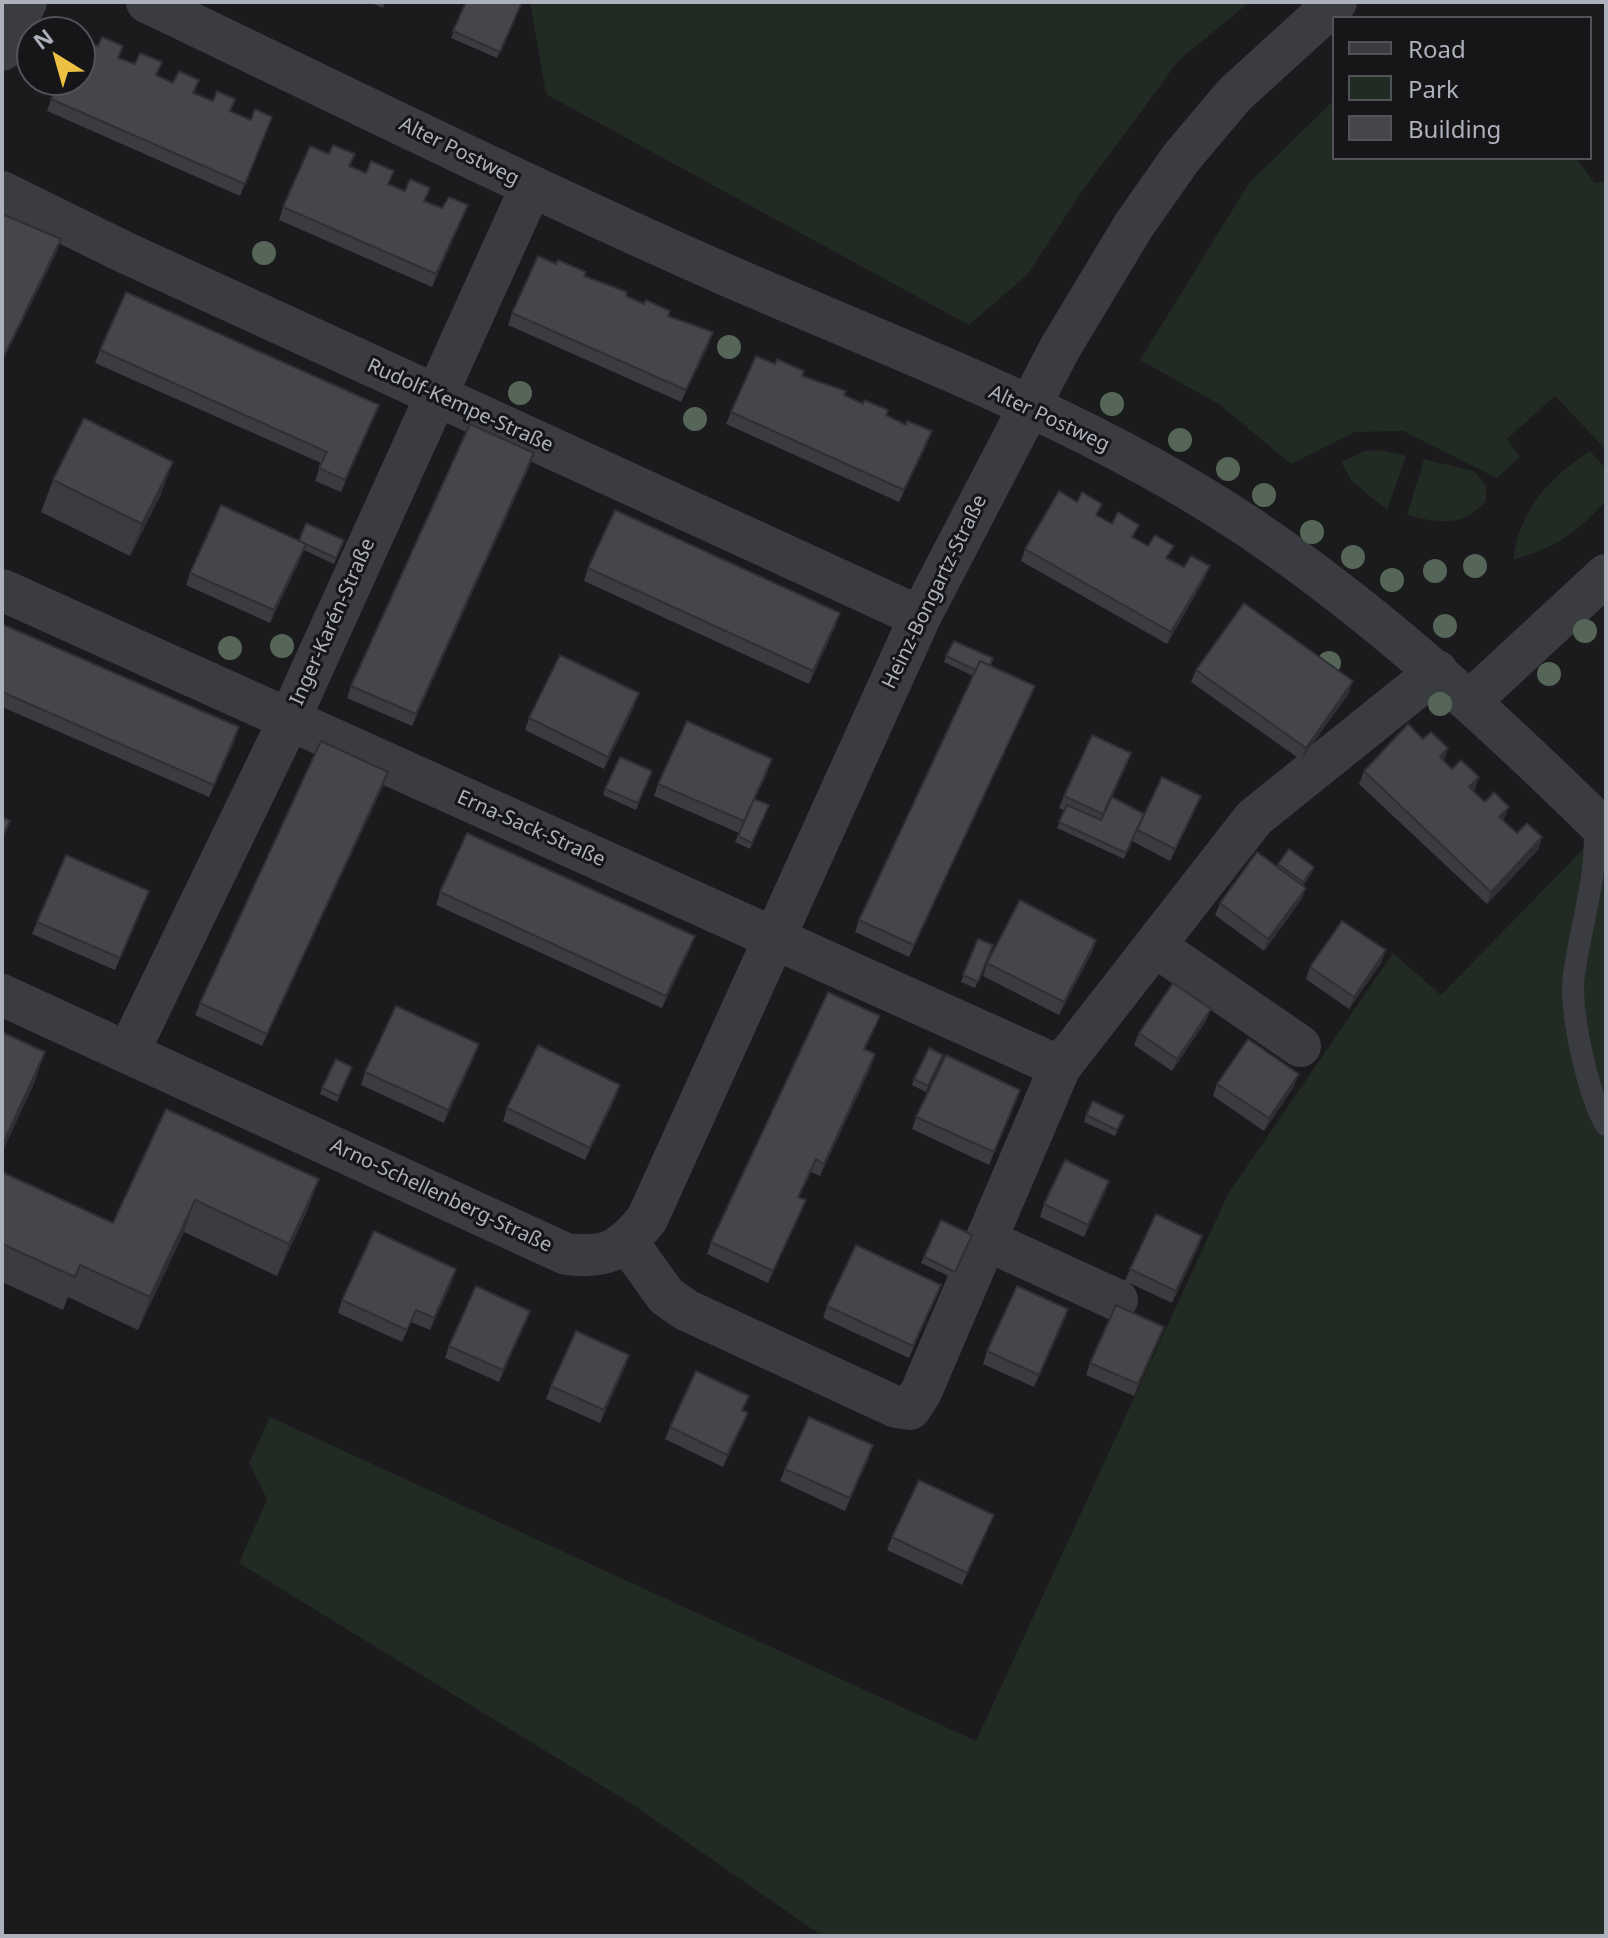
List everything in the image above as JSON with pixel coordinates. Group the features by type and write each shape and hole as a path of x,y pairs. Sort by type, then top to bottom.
{"street":[{"path":"2,50 26,2"},
{"name":"Alter Postweg","path":"147,2 531,187 1027,407 1142,463 1271,542 1437,671 1600,825"},
{"name":"Heinz-Bongartz-Straße","path":"628,1243 647,1219 920,617 1027,407 1134,225 1181,158 1234,95 1336,2"},
{"name":"Inger-Karén-Straße","path":"128,1053 289,720 531,187"},
{"name":"Rudolf-Kempe-Straße","path":"2,192 124,252 920,617"},
{"path":"1471,700 1606,575"},
{"name":"Erna-Sack-Straße","path":"2,590 1060,1067"},
{"path":"628,1243 666,1296 686,1310 882,1401 910,1409 921,1392 1060,1067 1254,818 1437,671"},
{"path":"1155,946 1300,1046"},
{"name":"Arno-Schellenberg-Straße","path":"2,995 566,1254 589,1256 628,1243"},
{"path":"986,1240 1117,1300"}],"lane":[{"name":"Alter Postweg","path":"1600,825 1573,979 1588,1077 1595,1107 1606,1125"}],"green space":[{"path":"530,2 1250,2 1179,60 1081,193 1027,275 969,325 546,94"},
{"path":"1332,102 1332,160 1578,160 1595,183 1606,181 1606,450 1555,396 1507,439 1520,457 1497,478 1403,431 1355,432 1291,464 1220,405 1140,360 1249,183"},
{"path":"1382,450 1406,456 1387,510 1352,481 1341,462 1364,451"},
{"path":"1590,451 1606,469 1606,501 1564,538 1513,560 1522,525 1539,496 1562,472"},
{"path":"1424,459 1474,471 1486,486 1486,501 1468,516 1450,521 1407,515"},
{"path":"1589,843 1606,861 1606,1936 822,1936 635,1806 239,1563 267,1499 249,1463 270,1417 976,1741 1228,1194 1393,953 1441,995"}],"building":[{"path":"466,2 522,2 500,52 453,31"},
{"path":"102,37 123,46 118,58 135,64 140,53 162,62 156,75 173,83 179,71 199,80 193,93 213,101 217,91 235,99 230,111 251,120 255,109 272,117 245,184 51,99 52,96 96,96 98,46"},
{"path":"333,145 355,154 349,166 366,173 371,161 394,171 388,184 405,191 410,179 430,188 424,201 442,208 449,197 468,205 436,274 283,207 310,146 329,154"},
{"path":"2,214 61,239 2,360"},
{"path":"538,256 556,264 558,260 586,272 584,276 627,292 626,296 644,304 646,300 670,311 668,316 713,332 686,390 512,313"},
{"path":"126,292 379,405 345,480 319,468 327,452 100,350"},
{"path":"756,356 775,364 777,359 804,371 802,376 846,391 844,395 863,404 864,400 888,410 886,415 906,425 907,421 932,431 904,490 731,412"},
{"path":"84,418 173,462 142,524 53,480"},
{"path":"470,424 534,453 416,714 351,686"},
{"path":"1059,491 1077,502 1082,492 1102,504 1096,515 1112,524 1118,512 1139,525 1132,537 1148,546 1155,535 1174,546 1166,558 1184,567 1191,556 1210,566 1171,632 1025,549"},
{"path":"221,505 306,544 274,610 190,573"},
{"path":"615,510 840,613 813,671 588,568"},
{"path":"306,523 344,540 336,558 299,541"},
{"path":"1244,603 1353,681 1306,748 1196,670"},
{"path":"2,624 239,727 214,785 2,692"},
{"path":"954,641 993,658 990,665 980,661 976,670 946,656"},
{"path":"560,655 639,693 608,757 529,718"},
{"path":"980,661 1035,686 914,945 859,920"},
{"path":"687,721 772,759 744,821 658,784"},
{"path":"1408,724 1423,739 1431,732 1448,748 1440,757 1452,769 1461,760 1479,777 1469,787 1485,802 1494,792 1509,807 1499,817 1517,833 1527,823 1542,837 1491,892 1364,771"},
{"path":"1092,735 1131,753 1103,814 1064,796"},
{"path":"321,741 388,772 267,1034 200,1003"},
{"path":"620,757 652,771 638,803 605,789"},
{"path":"1162,777 1201,796 1175,849 1137,830"},
{"path":"1112,797 1144,814 1126,853 1059,822 1067,805 1101,820"},
{"path":"754,799 769,805 752,843 738,836"},
{"path":"2,817 10,821 2,838"},
{"path":"467,833 695,936 666,996 440,892"},
{"path":"1289,849 1314,867 1303,882 1278,864"},
{"path":"1257,852 1306,888 1268,939 1220,903"},
{"path":"66,855 149,891 120,958 37,922"},
{"path":"1020,900 1096,940 1064,1002 987,963"},
{"path":"1342,921 1386,950 1354,997 1310,967"},
{"path":"978,939 993,945 978,982 963,975"},
{"path":"1173,983 1211,1009 1177,1059 1139,1033"},
{"path":"828,992 880,1016 864,1049 875,1054 824,1164 816,1159 798,1197 806,1200 773,1271 711,1242"},
{"path":"396,1006 479,1044 448,1110 365,1072"},
{"path":"2,1032 45,1052 2,1146"},
{"path":"1248,1039 1299,1074 1269,1118 1217,1084"},
{"path":"538,1045 620,1085 590,1148 507,1108"},
{"path":"929,1048 943,1055 928,1086 914,1079"},
{"path":"946,1055 1020,1090 994,1152 916,1117"},
{"path":"336,1059 352,1067 339,1096 322,1088"},
{"path":"1093,1101 1124,1116 1117,1130 1086,1115"},
{"path":"166,1109 319,1179 289,1244 195,1200 150,1297 80,1265 75,1277 2,1244 2,1172 113,1223"},
{"path":"1065,1160 1109,1181 1088,1225 1044,1204"},
{"path":"1156,1214 1202,1236 1176,1291 1130,1269"},
{"path":"941,1220 972,1235 955,1272 924,1257"},
{"path":"374,1231 456,1269 434,1318 416,1310 407,1330 342,1300"},
{"path":"856,1245 941,1285 913,1346 827,1306"},
{"path":"476,1286 530,1311 503,1370 449,1346"},
{"path":"1017,1286 1068,1309 1039,1375 987,1351"},
{"path":"1116,1305 1164,1327 1138,1384 1090,1363"},
{"path":"576,1331 629,1355 604,1410 551,1386"},
{"path":"696,1371 749,1396 742,1410 748,1413 727,1455 670,1427"},
{"path":"809,1417 873,1445 850,1498 785,1469"},
{"path":"919,1480 994,1515 967,1573 892,1537"}]}
